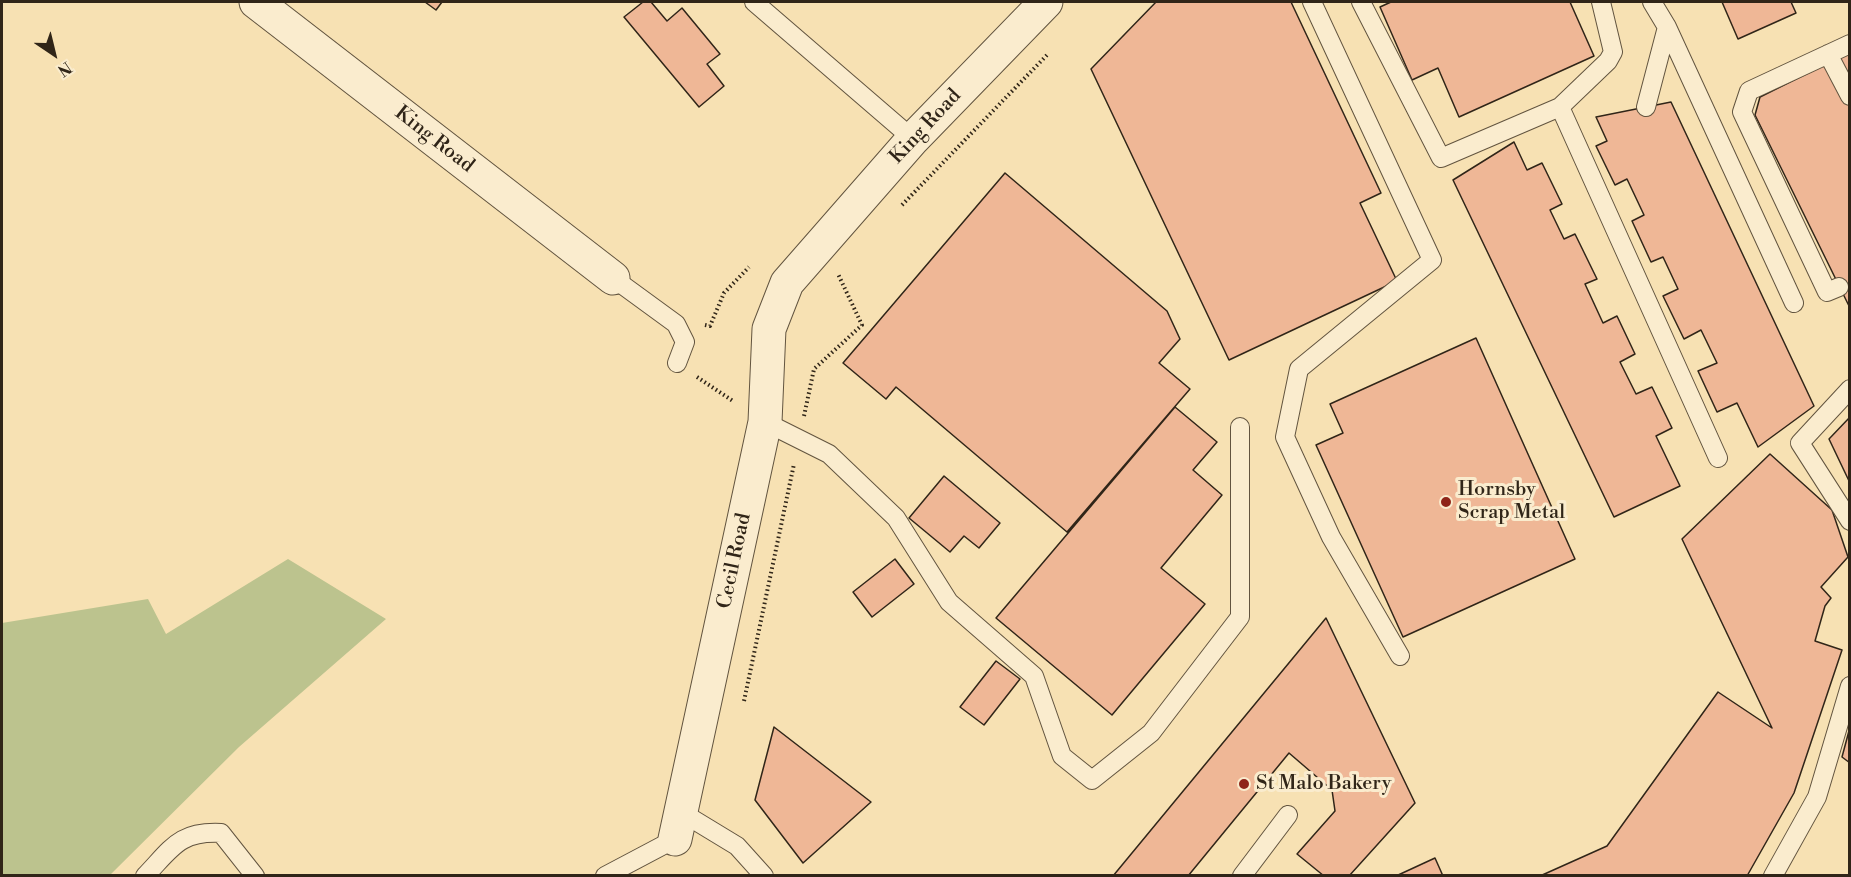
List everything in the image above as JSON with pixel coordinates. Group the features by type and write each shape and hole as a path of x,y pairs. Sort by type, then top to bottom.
{"street":[{"name":"King Road","path":"256,2 613,278"},
{"name":"King Road","path":"787,283 913,139 1046,2"},
{"name":"Cecil Road","path":"678,825 765,422 769,329 787,283"}],"lane":[{"path":"754,2 913,139"},
{"path":"1312,2 1432,260 1299,369 1285,436 1331,537 1400,656"},
{"path":"1361,2 1441,158 1560,107 1584,81 1608,61 1613,52 1601,2"},
{"path":"1652,2 1667,27 1794,303"},
{"path":"1646,107 1667,27"},
{"path":"1839,287 1827,292 1742,112 1749,91 1850,44"},
{"path":"1828,54 1850,96"},
{"path":"1560,107 1718,458"},
{"path":"613,278 676,324 685,342 676,363"},
{"path":"1850,389 1800,444 1850,521"},
{"path":"765,422 829,454 896,518 949,603 1034,675 1062,756 1092,780 1151,733 1240,617 1240,427"},
{"path":"1773,876 1817,797 1850,686"},
{"path":"1242,876 1288,815"},
{"path":"605,876 678,825 736,846 764,876"},
{"path":"145,876 184,837 203,832 220,833 255,876"}],"path":[{"path":"894,213 1047,55"},
{"path":"676,324 710,326 724,293 749,267"},
{"path":"744,701 814,369 862,325 837,272"},
{"path":"676,363 765,422"}],"green space":[{"path":"288,559 386,619 239,747 110,875 2,875 2,623 148,599 166,634"}],"building":[{"path":"425,2 442,2 436,10"},
{"path":"643,2 651,2 667,21 682,8 720,54 707,64 724,86 699,107 624,17"},
{"path":"1156,2 1291,2 1381,193 1360,203 1397,281 1229,360 1091,69"},
{"path":"1391,2 1570,2 1594,56 1459,117 1438,68 1412,80 1380,7"},
{"path":"1722,2 1791,2 1796,13 1738,39"},
{"path":"1848,53 1850,55 1850,308 1755,115 1760,97"},
{"path":"1671,102 1814,406 1758,447 1737,403 1717,412 1698,371 1717,363 1701,330 1684,339 1663,296 1678,289 1663,257 1651,262 1632,221 1644,215 1627,179 1615,185 1596,146 1607,141 1596,117"},
{"path":"1514,142 1527,170 1542,163 1562,204 1550,210 1564,239 1575,234 1597,279 1585,284 1603,323 1617,316 1635,354 1620,362 1636,394 1652,387 1672,428 1656,436 1680,486 1614,517 1453,180"},
{"path":"1005,173 1167,311 1180,339 1159,363 1190,389 1067,532 896,387 886,399 843,363"},
{"name":"Hornsby Scrap Metal","path":"1476,338 1575,559 1403,637 1316,445 1343,433 1330,404"},
{"path":"1175,407 1217,442 1193,470 1222,495 1161,568 1205,604 1112,715 996,618"},
{"path":"1850,417 1850,483 1829,439"},
{"path":"1770,454 1832,510 1848,557 1821,587 1831,598 1825,606 1815,641 1842,650 1794,793 1747,876 1540,876 1607,846 1718,692 1772,728 1682,539"},
{"path":"944,476 1000,523 979,548 964,536 950,552 909,518"},
{"path":"895,559 914,584 872,617 853,592"},
{"path":"1326,618 1415,803 1349,876 1324,876 1297,854 1335,811 1332,790 1289,753 1188,876 1113,876"},
{"path":"996,661 1020,679 984,725 960,707"},
{"path":"774,727 871,802 803,863 755,800"},
{"path":"1850,727 1850,763 1842,757"},
{"path":"1435,858 1443,876 1396,876"}],"place":[{"name":"Hornsby Scrap Metal","path":"1446,502"},
{"name":"St Malo Bakery","path":"1244,784"}]}
